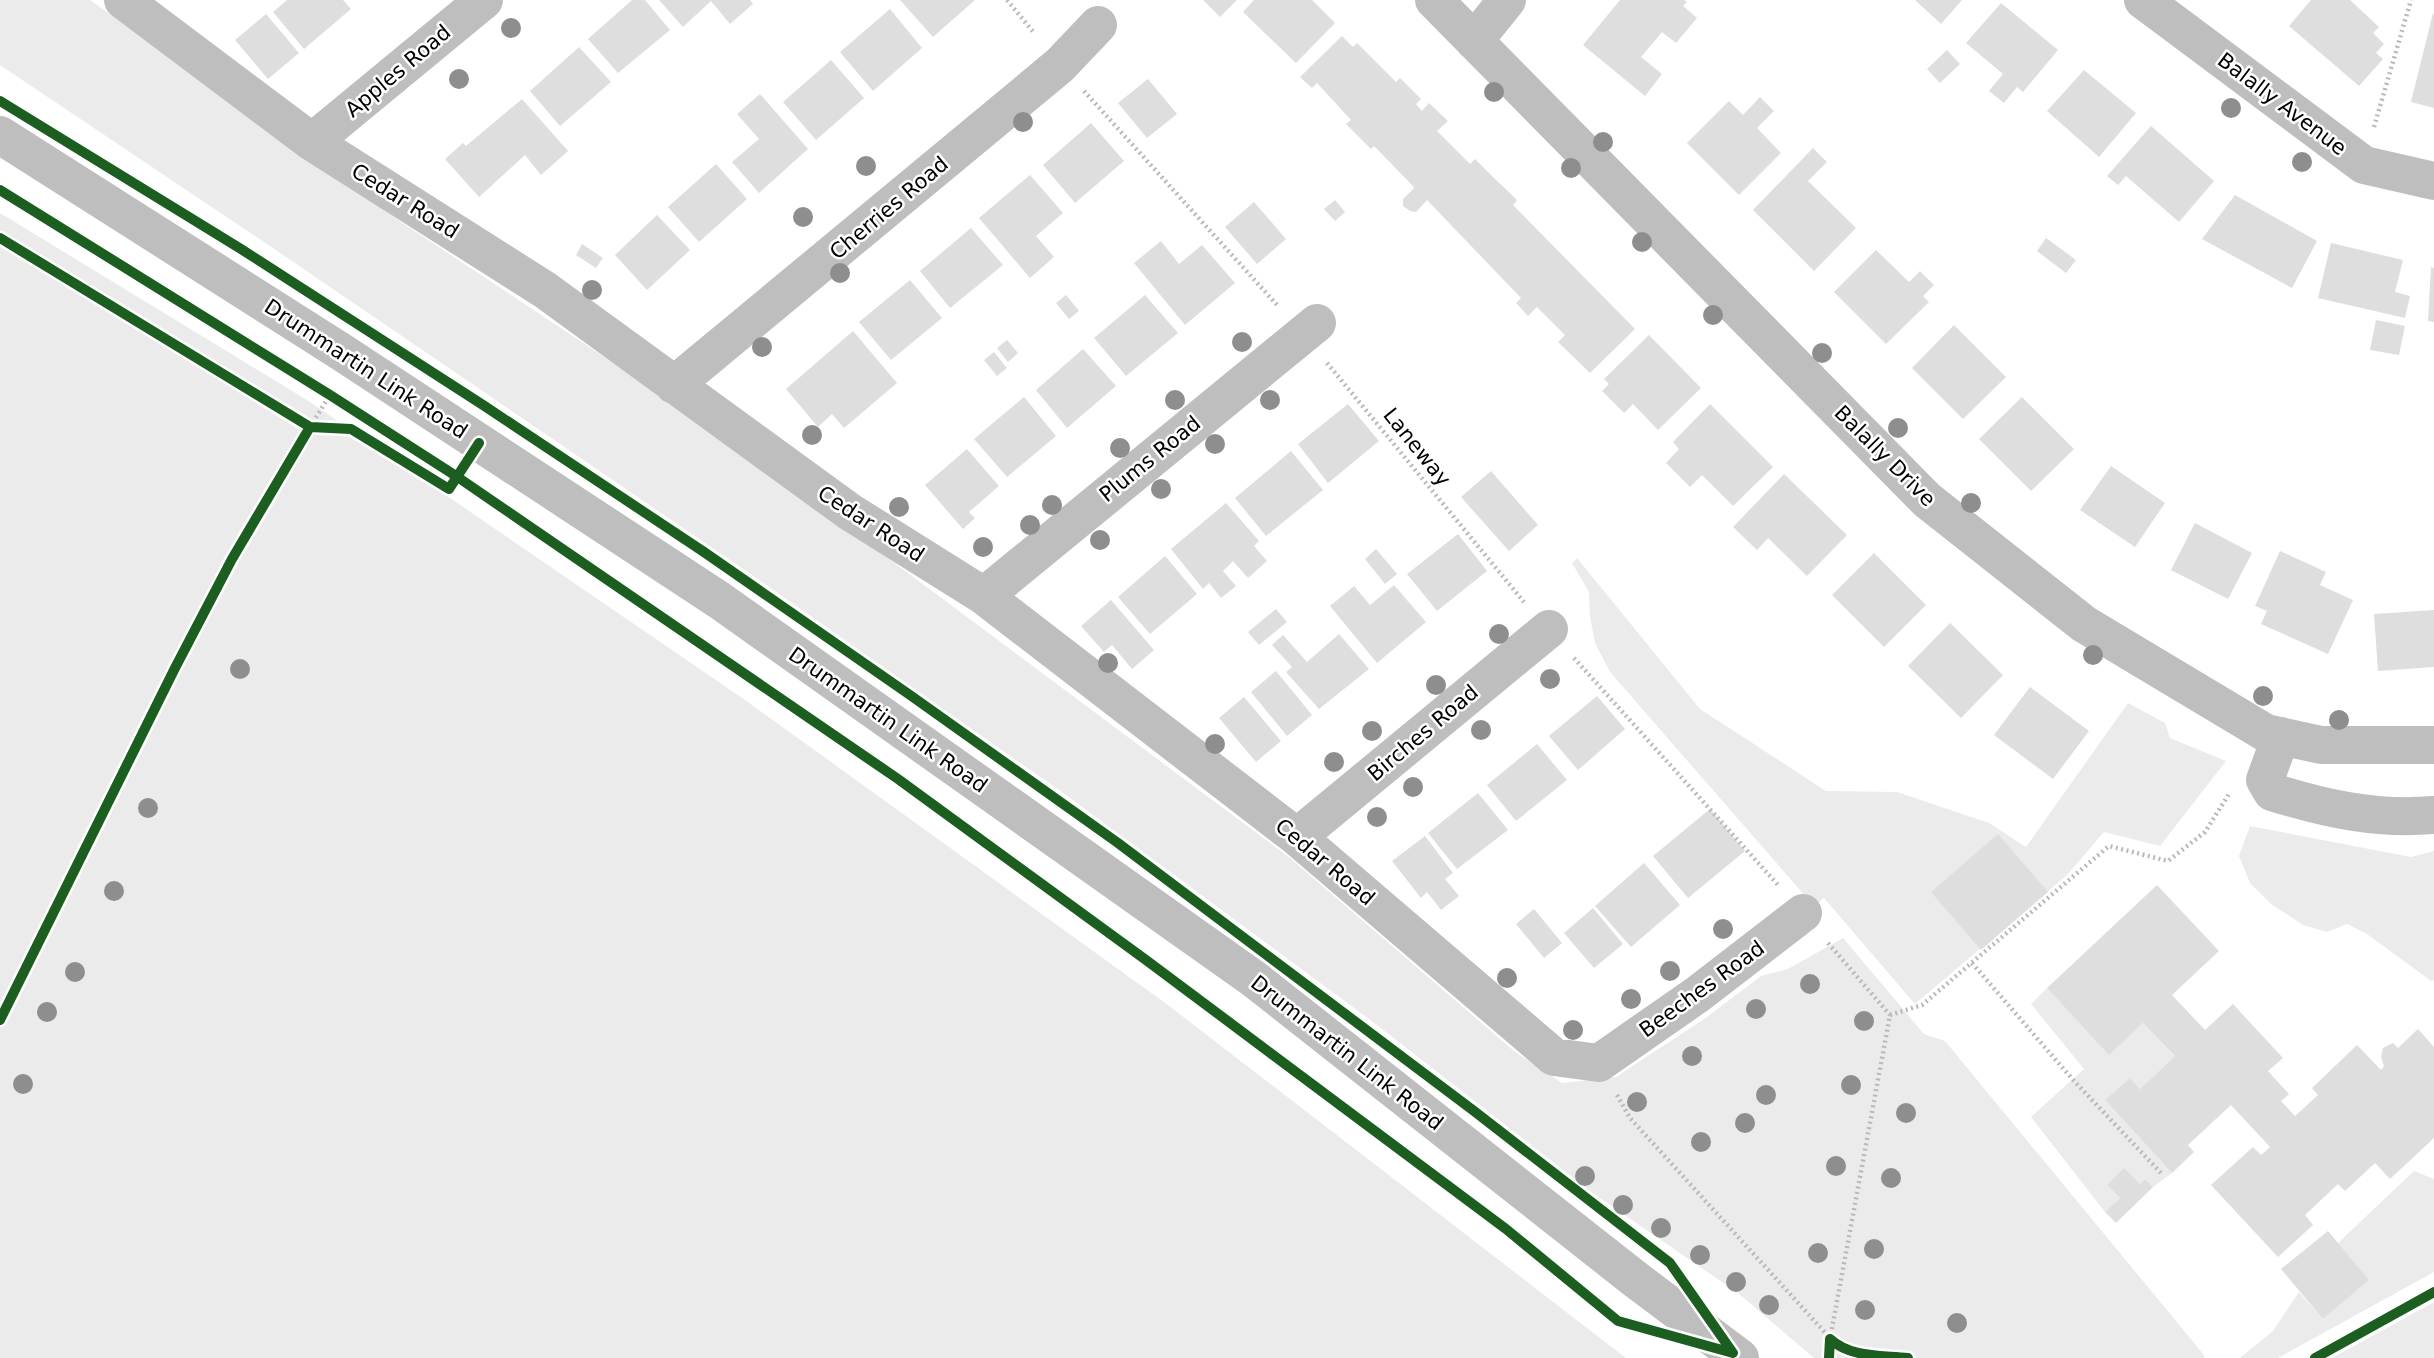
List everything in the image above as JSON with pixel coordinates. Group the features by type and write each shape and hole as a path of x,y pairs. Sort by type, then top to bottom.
{"street":[{"name":"Cedar Road","path":"123,0 312,142 545,290 850,512 984,596 1297,837 1554,1057 1599,1063"},
{"name":"Apples Road","path":"312,142 484,0"},
{"name":"Balally Drive","path":"1434,0 1927,500 2084,624 2266,733 2321,744 2434,745"},
{"path":"1474,41 1507,0"},
{"name":"Balally Avenue","path":"2143,0 2364,165 2434,181"},
{"name":"Cherries Road","path":"674,385 1060,65 1098,25"},
{"name":"Drummartin Link Road","path":"0,135 367,369 719,600 1254,979 1635,1279 1740,1358"},
{"name":"Plums Road","path":"984,596 1310,328"},
{"name":"Birches Road","path":"1297,837 1549,629"},
{"path":"2281,736 2265,780 2272,792 2353,814 2434,816"},
{"name":"Beeches Road","path":"1599,1063 1698,995 1803,913"}],"path":[{"path":"2364,165 2412,0"},
{"path":"318,387 341,402"},
{"path":"303,439 330,395"},
{"path":"298,420 310,427 324,428"},
{"path":"1599,1063 1630,1118 1834,1345 1890,1015 1922,1006 2109,846 2168,861 2205,832 2232,788"},
{"path":"1972,963 2074,1081 2163,1175"}],"shaded area":[{"path":"0,0 90,0 401,222 731,441 1290,858 1514,1051 1562,1083 1616,1077 1707,1017 1761,976 1788,969 1843,938 1924,1034 1945,1041 2204,1358 1814,1358 1738,1293 1594,1194 1373,1022 1066,795 749,573 0,65"},
{"path":"0,213 307,400 745,700 1168,1005 1626,1358 0,1358"},
{"path":"1577,558 1700,709 1826,791 1897,792 1989,823 2026,847 2128,703 2165,723 2170,738 2226,761 2160,846 2104,832 2067,875 1915,1004 1824,898 1814,906 1610,672 1595,643 1589,592 1572,563"},
{"path":"2250,826 2411,857 2434,851 2434,980 2431,981 2367,934 2347,924 2327,932 2303,925 2271,904 2250,883 2239,856"},
{"path":"2047,988 2109,1054 2143,1023 2175,1056 2140,1089 2130,1078 2105,1100 2172,1173 2153,1187 2145,1179 2140,1184 2124,1169 2107,1185 2120,1198 2105,1212 2031,1117 2084,1069 2031,1004"},
{"path":"2414,1171 2434,1179 2434,1272 2278,1358 2240,1358 2273,1331 2299,1292 2323,1319 2368,1280 2338,1243"},
{"path":"2434,1302 2434,1358 2332,1358"}],"building":[{"path":"287,0 343,0 351,9 304,49 273,12"},
{"path":"632,0 645,0 670,30 618,73 588,39"},
{"path":"659,0 750,0 753,4 730,24 711,1 683,27"},
{"path":"900,0 975,0 933,37"},
{"path":"1203,0 1237,0 1220,17"},
{"path":"1254,0 1312,0 1335,23 1296,63 1243,12"},
{"path":"1620,0 1684,0 1687,2 1683,6 1697,18 1676,43 1662,32 1641,57 1662,74 1645,96 1583,45"},
{"path":"1915,0 1962,0 1941,24"},
{"path":"2311,0 2350,0 2379,27 2373,33 2384,44 2376,53 2383,59 2359,86 2289,26"},
{"path":"2001,3 2058,50 2023,92 2017,87 2004,103 1989,91 2003,74 1966,43"},
{"path":"890,9 922,48 873,91 840,52"},
{"path":"266,14 299,53 268,79 235,40"},
{"path":"2434,14 2434,108 2411,102"},
{"path":"1342,36 1353,47 1357,43 1396,82 1400,78 1421,99 1416,104 1422,111 1429,103 1448,121 1437,131 1470,164 1475,159 1517,200 1513,205 1635,329 1590,373 1558,342 1565,335 1537,307 1528,316 1516,303 1521,298 1427,200 1416,212 1403,206 1403,199 1414,188 1412,185 1374,146 1371,149 1346,124 1351,120 1317,83 1312,88 1300,77"},
{"path":"579,47 611,82 560,126 530,91"},
{"path":"1947,50 1960,64 1940,83 1927,69"},
{"path":"831,60 864,98 816,140 783,102"},
{"path":"2084,70 2136,113 2099,157 2047,111"},
{"path":"1148,79 1177,114 1147,138 1118,103"},
{"path":"760,94 808,149 759,193 732,162 759,139 737,114"},
{"path":"1760,97 1774,111 1757,128 1781,153 1739,195 1687,143 1729,101 1743,115"},
{"path":"522,99 568,151 541,175 525,155 479,197 445,159 463,143 466,146"},
{"path":"1091,123 1124,161 1075,203 1043,165"},
{"path":"2151,126 2214,181 2179,222 2126,176 2118,185 2107,176"},
{"path":"1813,148 1827,162 1808,181 1856,228 1814,271 1753,210"},
{"path":"716,164 747,199 699,242 668,207"},
{"path":"1030,175 1063,213 1036,236 1054,257 1030,278 979,218"},
{"path":"2235,195 2317,241 2292,288 2202,239"},
{"path":"1335,200 1345,212 1335,221 1324,209"},
{"path":"1254,202 1286,239 1257,264 1225,227"},
{"path":"657,215 690,250 647,290 615,255"},
{"path":"971,228 1003,265 950,308 920,271"},
{"path":"2046,238 2076,260 2066,273 2037,251"},
{"path":"1161,241 1179,264 1202,245 1235,283 1185,325 1134,263"},
{"path":"2331,243 2403,260 2395,292 2410,296 2405,318 2318,298"},
{"path":"582,244 603,258 596,268 576,255"},
{"path":"1876,250 1909,282 1920,271 1934,285 1923,296 1929,302 1886,344 1834,292"},
{"path":"2431,267 2434,268 2434,322 2428,321"},
{"path":"910,280 942,318 891,360 859,322"},
{"path":"1066,295 1079,311 1069,319 1056,303"},
{"path":"1145,295 1178,333 1126,376 1094,338"},
{"path":"2376,320 2405,326 2399,355 2370,350"},
{"path":"1954,325 2006,377 1963,419 1912,368"},
{"path":"853,331 897,383 844,428 832,414 818,427 786,389"},
{"path":"1649,335 1701,388 1658,430 1633,404 1624,413 1602,391 1609,384 1604,379"},
{"path":"1007,340 1018,353 1008,362 997,348"},
{"path":"1083,349 1116,386 1067,428 1036,390"},
{"path":"994,352 1007,368 997,376 984,360"},
{"path":"1024,397 1056,436 1007,477 974,439"},
{"path":"2022,397 2074,449 2031,491 1979,439"},
{"path":"1348,404 1379,441 1328,483 1298,444"},
{"path":"1710,404 1773,467 1733,506 1702,475 1690,487 1666,463 1679,449 1673,442"},
{"path":"967,449 999,486 969,512 975,518 963,529 925,485"},
{"path":"1291,451 1323,490 1266,536 1235,498"},
{"path":"2111,466 2165,503 2135,547 2080,510"},
{"path":"1491,471 1538,525 1509,551 1461,497"},
{"path":"1784,474 1847,535 1807,576 1768,538 1757,550 1733,527"},
{"path":"1226,503 1259,541 1254,546 1267,561 1248,578 1233,561 1223,571 1236,586 1221,598 1209,583 1203,589 1171,549"},
{"path":"2195,523 2252,553 2228,599 2171,570"},
{"path":"1458,534 1487,571 1437,611 1407,574"},
{"path":"1376,549 1397,574 1385,584 1365,559"},
{"path":"2280,551 2326,572 2320,585 2353,600 2328,654 2261,624 2267,611 2255,606"},
{"path":"1874,553 1926,605 1884,647 1832,595"},
{"path":"1165,556 1197,594 1150,634 1118,597"},
{"path":"1394,585 1426,622 1377,663 1330,606 1354,586 1370,605"},
{"path":"1111,600 1154,650 1132,669 1112,645 1104,652 1081,626"},
{"path":"1276,609 1287,622 1259,645 1248,632"},
{"path":"2434,610 2434,667 2378,671 2374,614"},
{"path":"1950,623 2003,675 1961,718 1908,666"},
{"path":"1339,634 1369,669 1319,709 1286,672 1292,667 1272,645 1283,635 1307,662"},
{"path":"1276,671 1312,715 1287,736 1251,692"},
{"path":"2030,687 2089,731 2053,779 1994,735"},
{"path":"1597,696 1625,729 1578,770 1549,736"},
{"path":"1244,697 1281,741 1256,762 1219,718"},
{"path":"1537,744 1567,780 1516,821 1487,785"},
{"path":"1478,793 1508,830 1457,869 1428,833"},
{"path":"1710,809 1745,851 1688,898 1653,856"},
{"path":"1998,834 2048,892 1981,950 1931,892"},
{"path":"1425,836 1453,873 1445,879 1459,896 1441,910 1427,892 1421,898 1392,861"},
{"path":"1644,863 1680,905 1631,947 1595,906"},
{"path":"2157,885 2219,951 2172,995 2205,1030 2233,1004 2283,1058 2268,1071 2289,1094 2281,1101 2295,1116 2318,1095 2312,1088 2357,1045 2381,1070 2384,1066 2381,1057 2383,1048 2393,1043 2398,1048 2418,1029 2434,1047 2434,1138 2390,1179 2375,1163 2345,1191 2338,1184 2305,1215 2313,1225 2278,1257 2211,1185 2253,1147 2261,1155 2270,1147 2231,1105 2188,1145 2194,1152 2172,1173 2105,1100 2130,1078 2140,1089 2175,1056 2143,1023 2109,1055 2047,988"},
{"path":"1593,908 1623,944 1594,968 1564,933"},
{"path":"1534,909 1562,943 1544,958 1516,924"},
{"path":"2124,1168 2140,1184 2145,1179 2153,1187 2116,1223 2105,1212 2120,1198 2107,1185"},
{"path":"2328,1231 2369,1280 2323,1319 2281,1269"}],"cycle path":[{"path":"0,101 241,249 483,405 704,552 1118,843 1474,1111 1670,1263 1733,1353 1618,1321 1506,1229 898,779 456,476 0,190"},
{"path":"0,238 310,427"},
{"path":"0,1020 175,668 232,559 310,427 351,429 449,489 479,443"},
{"path":"2315,1358 2434,1292"},
{"path":"1829,1358 1830,1339 1857,1353 1908,1358"}]}
